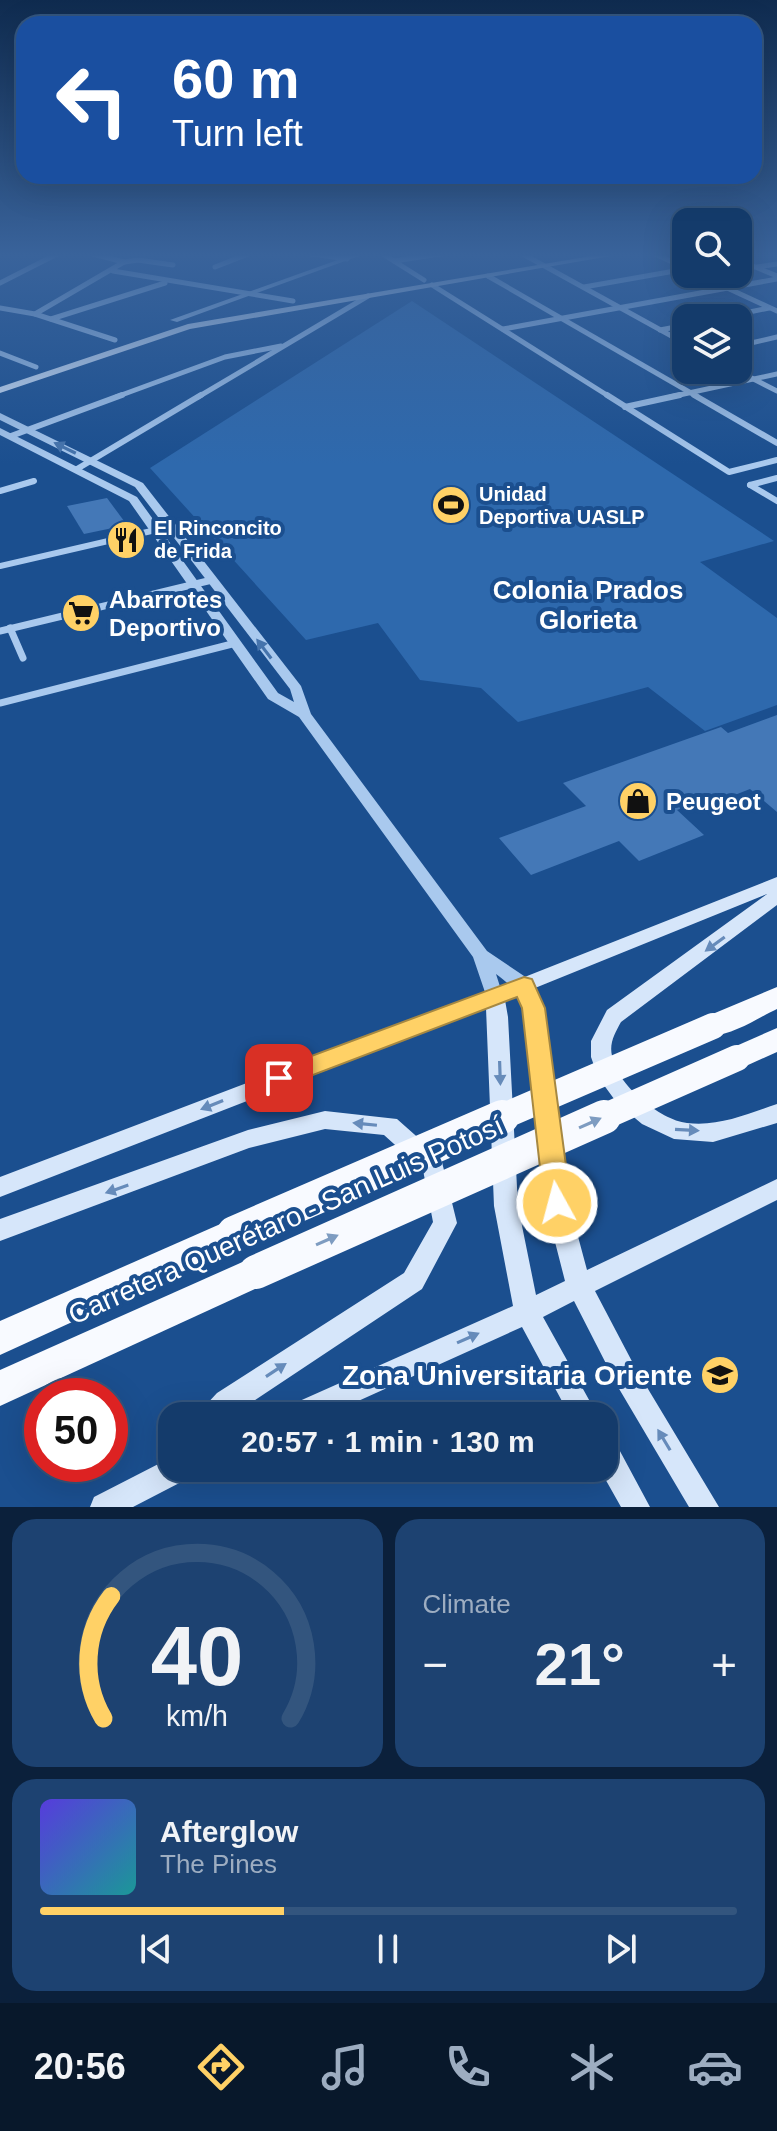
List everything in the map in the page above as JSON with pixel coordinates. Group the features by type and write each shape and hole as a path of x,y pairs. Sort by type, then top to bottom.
{"highway":[{"name":"Carretera Querétaro - San Luis Potosí","path":"0,1338 777,997"},
{"name":"Carretera Querétaro - San Luis Potosí","path":"0,1388 777,1039"}],"main road":[{"path":"0,380 164,323"},
{"path":"0,390 188,327 209,323"},
{"path":"0,1187 524,985 777,883"},
{"path":"777,896 614,1016 600,1046 609,1080 640,1112 675,1131 732,1130 777,1113"},
{"path":"524,985 534,1008 557,1203 579,1286 627,1378 705,1507"},
{"path":"494,996 498,1017 506,1206 527,1312 577,1402"},
{"path":"0,1230 248,1139 325,1120 389,1126 433,1165 445,1223 413,1281 226,1402"},
{"path":"326,1402 527,1312 777,1189"},
{"path":"104,1507 158,1475"},
{"path":"618,1475 636,1507"}],"street":[{"path":"64,323 115,340"},
{"path":"77,469 324,323"},
{"path":"493,323 729,472 777,460"},
{"path":"502,329 535,323"},
{"path":"569,323 777,443"},
{"path":"648,323 672,336"},
{"path":"660,330 672,328"},
{"path":"752,343 777,337"},
{"path":"11,436 225,357 289,345"},
{"path":"0,353 36,367"},
{"path":"625,407 777,374"},
{"path":"753,379 777,391"},
{"path":"0,416 139,485 296,689 304,714 481,955 494,996"},
{"path":"0,431 133,499 273,696 304,714"},
{"path":"769,462 777,467"},
{"path":"777,478 750,485 777,501"},
{"path":"0,491 34,481"},
{"path":"0,566 173,526"},
{"path":"0,631 212,580"},
{"path":"10,628 23,658"},
{"path":"0,703 236,643"},
{"path":"260,678 281,672"},
{"path":"273,696 296,689"},
{"path":"481,955 524,985"}],"shaded area":[{"name":"Unidad Deportiva UASLP","path":"377,323 446,323 774,541 700,562 777,618 777,705 705,731 648,687 518,722 481,688 420,680 378,623 306,640 150,468"}],"building":[{"path":"107,498 127,525 84,534 67,506"},
{"name":"Peugeot","path":"777,715 777,812 750,789 722,800 716,795 677,810 704,835 639,861 619,841 531,875 499,838 586,806 563,783 721,727 728,733"}],"place":[{"name":"Unidad Deportiva UASLP","path":"451,505"},
{"name":"El Rinconcito de Frida","path":"126,540"},
{"name":"Abarrotes Deportivo","path":"81,613"},
{"name":"Peugeot","path":"638,801"},
{"name":"Zona Universitaria Oriente","path":"720,1375"}],"district":[{"name":"Colonia Prados Glorieta","path":"588,605"}],"route":[{"path":"279,1078 524,985 534,1008 557,1203"}]}
